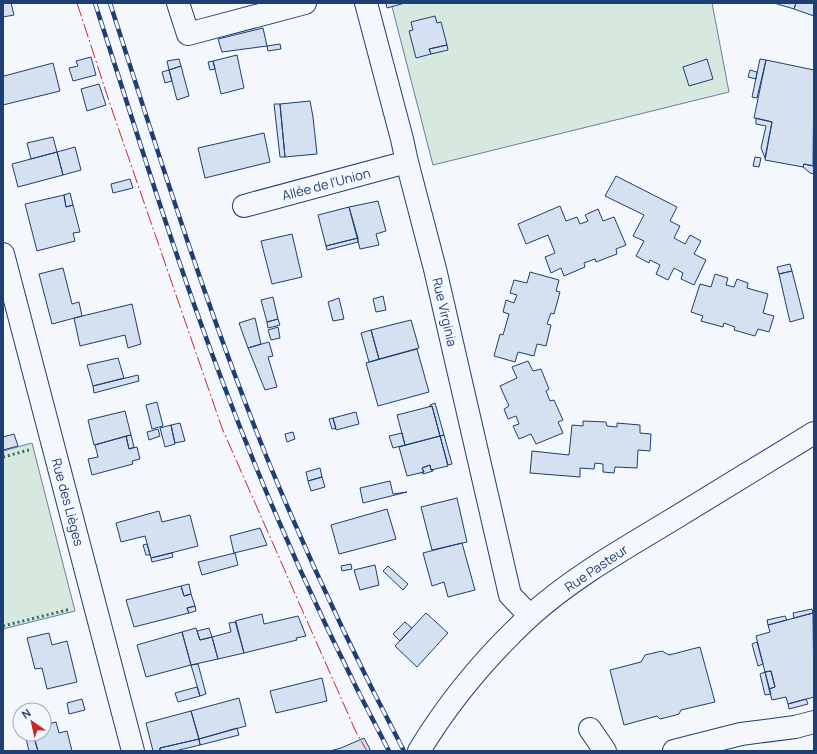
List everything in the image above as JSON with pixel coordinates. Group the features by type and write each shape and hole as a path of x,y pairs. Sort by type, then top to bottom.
{"street":[{"path":"178,3 188,34 305,3"},
{"name":"Rue Virginia","path":"366,3 435,269 510,595 530,616"},
{"name":"Allée de l'Union","path":"244,206 407,162"},
{"name":"Rue des Lièges","path":"3,254 133,751"},
{"name":"Rue Pasteur","path":"419,751 460,690 530,616 570,584 616,553 814,433"},
{"path":"674,751 741,734 795,727 814,722"},
{"path":"590,729 606,751"}],"shaded area":[{"path":"391,3 712,3 729,92 433,165"},
{"path":"32,443 75,611 3,629 3,451"}],"building":[{"path":"3,3 11,3 14,15 3,17"},
{"path":"386,3 405,3 387,8"},
{"path":"774,3 796,3 794,9"},
{"path":"796,3 814,3 814,16 794,9"},
{"path":"435,16 437,23 441,22 447,45 429,49 431,54 416,58 409,31 413,30 411,22"},
{"path":"263,28 267,46 222,52 218,39"},
{"path":"280,44 281,49 268,51 267,46"},
{"path":"447,45 448,50 431,54 429,49"},
{"path":"237,55 244,88 221,94 213,61"},
{"path":"91,57 96,75 73,81 69,68 78,66 76,61"},
{"path":"179,59 181,66 169,70 167,61"},
{"path":"707,59 713,79 689,86 683,67"},
{"path":"760,59 766,60 757,98 752,97"},
{"path":"766,60 814,70 813,166 804,164 803,167 765,160 772,122 754,118"},
{"path":"213,61 215,69 210,70 208,62"},
{"path":"53,63 60,91 3,105 3,74 4,76"},
{"path":"181,66 189,96 177,100 169,70"},
{"path":"169,70 172,81 165,83 162,72"},
{"path":"750,70 757,72 756,79 748,77"},
{"path":"99,84 106,105 87,111 81,89"},
{"path":"310,101 317,154 285,157 280,104"},
{"path":"274,104 280,104 285,157 280,157"},
{"path":"756,118 772,122 765,158 761,148 766,126 756,124"},
{"path":"264,133 270,162 205,178 198,148"},
{"path":"53,137 57,152 31,159 27,143"},
{"path":"75,147 81,170 63,175 57,152"},
{"path":"57,152 63,175 18,187 12,164"},
{"path":"755,157 761,158 759,167 753,166"},
{"path":"804,164 814,166 814,174 810,173 803,167"},
{"path":"616,176 677,207 670,221 680,226 674,238 685,244 690,235 701,241 694,254 706,260 694,285 681,279 683,273 674,268 668,280 656,274 660,265 650,260 649,263 636,256 644,241 633,236 644,215 605,196"},
{"path":"130,179 133,188 113,193 111,184"},
{"path":"70,193 73,205 66,207 64,195"},
{"path":"64,195 66,207 73,205 80,232 73,233 75,241 37,251 25,204"},
{"path":"378,201 386,231 376,234 379,245 360,249 349,207"},
{"path":"560,206 566,221 577,217 580,224 588,221 585,215 598,209 603,221 614,217 626,245 616,249 617,254 596,262 595,259 584,263 585,267 564,276 561,268 551,273 545,257 555,253 548,235 526,244 518,224"},
{"path":"349,207 358,238 326,246 318,215"},
{"path":"292,234 302,277 272,284 261,241"},
{"path":"358,238 358,242 327,250 326,246"},
{"path":"790,264 792,271 779,274 777,267"},
{"path":"63,268 72,304 79,302 82,316 52,324 39,274"},
{"path":"792,271 804,318 790,322 779,274"},
{"path":"530,272 559,280 556,291 560,292 554,314 551,313 547,324 551,325 546,346 537,344 534,356 518,352 515,362 494,356 500,334 503,335 509,314 503,312 506,300 514,303 517,295 510,293 514,280 527,283"},
{"path":"715,274 728,278 726,285 734,287 737,279 748,283 747,288 768,294 763,313 774,316 769,332 758,329 755,336 734,330 735,327 724,323 723,327 701,321 703,316 691,312 700,284 711,287"},
{"path":"383,296 386,310 376,312 373,299"},
{"path":"273,297 278,319 267,322 261,300"},
{"path":"339,298 344,319 333,321 328,302"},
{"path":"132,304 141,344 128,348 125,335 80,346 74,318"},
{"path":"255,318 261,344 248,348 239,323"},
{"path":"278,319 280,325 268,328 267,322"},
{"path":"411,320 419,348 379,359 371,330"},
{"path":"278,327 280,338 271,340 268,330"},
{"path":"371,330 379,359 369,362 361,333"},
{"path":"269,342 273,356 268,357 277,387 265,390 248,348"},
{"path":"417,349 429,392 378,406 366,363"},
{"path":"118,358 124,378 93,386 87,365"},
{"path":"528,361 533,371 541,369 549,389 546,391 550,401 554,400 563,420 558,422 563,433 536,444 531,434 519,439 513,426 519,424 516,416 508,419 504,409 509,406 500,386 517,378 512,367"},
{"path":"138,375 139,381 94,393 93,386"},
{"path":"157,402 163,426 152,429 146,405"},
{"path":"435,403 444,435 440,436 432,406 430,407 430,405"},
{"path":"432,406 440,436 405,445 397,415"},
{"path":"125,411 131,435 94,445 88,420"},
{"path":"356,412 359,424 336,430 333,418"},
{"path":"333,418 336,428 332,429 329,419"},
{"path":"583,421 606,422 607,426 617,427 617,423 640,425 640,433 651,434 650,451 638,450 637,468 615,467 614,473 603,472 603,464 595,463 594,469 580,468 580,477 530,473 532,451 569,455 572,425 583,426"},
{"path":"180,423 185,441 175,443 171,425"},
{"path":"171,425 175,444 165,447 160,428"},
{"path":"158,429 160,436 149,440 147,432"},
{"path":"293,432 295,439 287,442 285,434"},
{"path":"402,433 405,445 393,448 389,436"},
{"path":"14,434 18,446 3,450 3,437"},
{"path":"131,435 134,447 129,449 126,436"},
{"path":"444,435 452,464 448,465 440,436"},
{"path":"126,436 129,449 137,447 140,459 132,461 133,464 92,475 88,459 98,457 95,445"},
{"path":"440,436 448,466 431,470 430,465 422,468 424,472 407,476 399,447"},
{"path":"430,465 431,470 433,471 423,474 422,472 424,472 422,468"},
{"path":"320,468 322,477 308,481 306,472"},
{"path":"322,477 325,487 311,491 308,481"},
{"path":"390,481 393,494 407,492 363,503 360,488"},
{"path":"457,498 467,542 432,550 421,507"},
{"path":"387,509 396,539 339,554 331,525"},
{"path":"159,511 162,522 190,515 198,546 151,558 145,536 121,542 116,523"},
{"path":"260,528 267,545 234,553 230,536"},
{"path":"462,543 475,590 448,597 444,582 432,586 423,553"},
{"path":"147,544 150,555 146,555 143,545"},
{"path":"172,553 173,557 152,562 151,558"},
{"path":"235,553 238,565 202,575 198,562"},
{"path":"351,564 352,569 342,571 341,566"},
{"path":"375,565 379,585 360,590 354,570"},
{"path":"388,566 408,584 403,590 383,571"},
{"path":"189,584 191,594 184,596 181,586"},
{"path":"181,586 184,596 191,594 195,606 187,608 189,613 134,627 126,600"},
{"path":"195,606 196,611 189,613 187,608"},
{"path":"812,609 813,613 794,618 793,613"},
{"path":"426,613 448,633 417,667 395,646"},
{"path":"813,613 814,697 788,704 786,697 772,700 769,689 775,687 771,671 765,672 756,636 770,632 768,625"},
{"path":"262,614 264,624 298,616 306,636 296,638 297,640 244,653 235,621"},
{"path":"785,616 787,620 768,625 767,620"},
{"path":"236,622 244,653 218,659 212,637 231,632 229,623"},
{"path":"405,622 412,628 400,641 393,634"},
{"path":"196,628 200,640 212,637 218,659 191,665 182,632"},
{"path":"209,628 212,637 200,640 197,631"},
{"path":"182,632 191,665 146,677 137,645"},
{"path":"49,633 52,645 67,641 77,682 47,689 42,668 35,669 27,638"},
{"path":"757,642 763,664 758,666 752,644"},
{"path":"700,647 715,702 681,710 679,714 676,715 660,719 657,716 624,725 610,670 641,662 645,655 662,651 669,655"},
{"path":"198,664 206,694 200,696 191,665"},
{"path":"771,671 775,687 769,689 765,672"},
{"path":"765,672 771,694 765,695 760,674"},
{"path":"322,678 327,701 276,713 270,691"},
{"path":"197,687 200,696 178,702 175,693"},
{"path":"239,698 246,726 199,739 191,711"},
{"path":"82,699 85,710 69,714 67,703"},
{"path":"806,699 808,704 789,709 788,704"},
{"path":"191,711 199,739 160,748 160,751 153,751 146,723"},
{"path":"56,722 59,733 67,731 72,751 38,751 35,742 52,742 52,723"},
{"path":"237,728 239,735 200,745 199,739"},
{"path":"364,738 370,749 369,751 330,751 341,748"},
{"path":"199,739 200,745 175,751 160,751 160,748"},
{"path":"27,742 35,742 38,751 29,751"}],"railway":[{"path":"95,3 172,241 205,336 241,430 321,615 389,751"},
{"path":"110,3 165,175 204,289 267,458 332,606 404,751"}],"hedge":[{"path":"3,457 29,450"},
{"path":"3,626 71,609"}],"power":[{"path":"77,3 110,104 222,428 356,732 367,751"}]}
